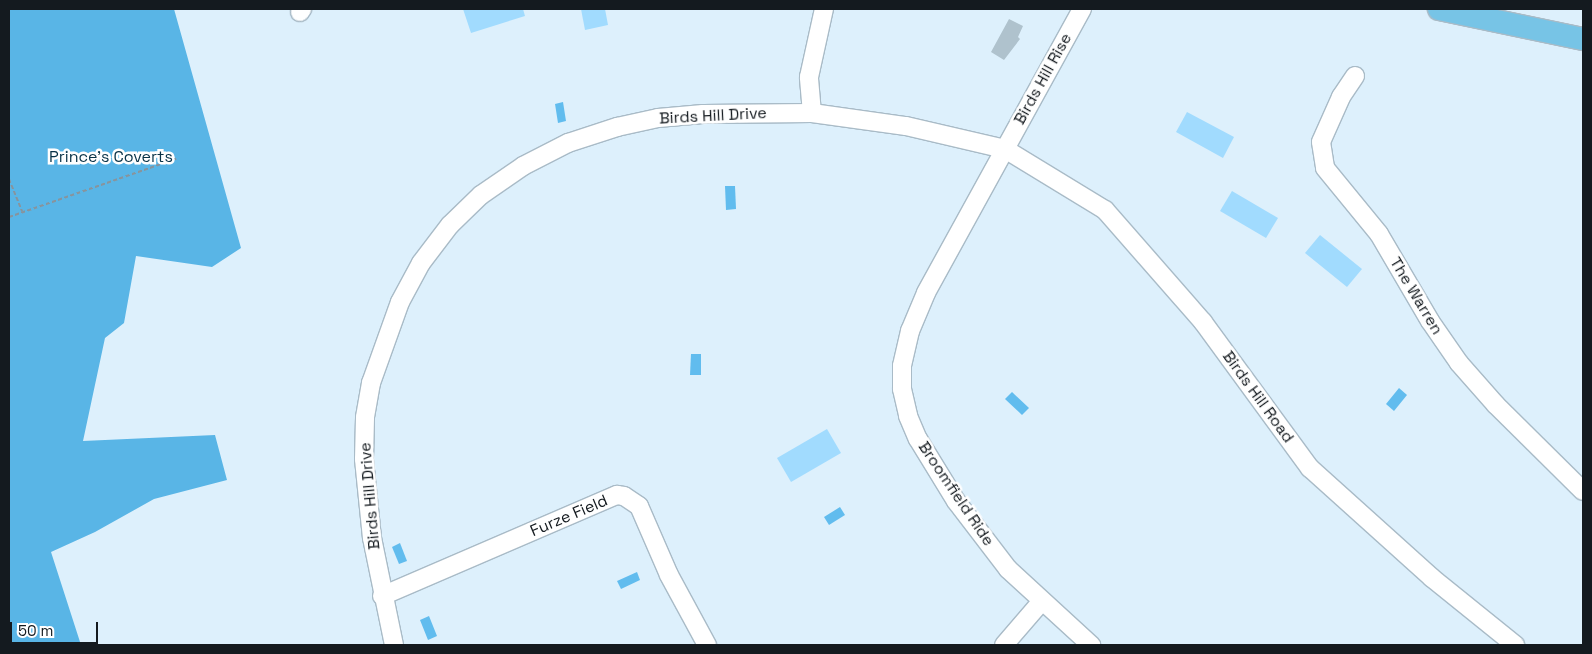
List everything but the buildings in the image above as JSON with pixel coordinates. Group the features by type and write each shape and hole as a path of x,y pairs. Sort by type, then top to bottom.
{"main road":[{"path":"1439,9 1583,39"}],"street":[{"path":"812,113 809,77 824,9"},
{"name":"Birds Hill Rise","path":"1005,149 1082,9"},
{"name":"The Warren","path":"1355,76 1341,97 1320,142 1325,168 1380,234 1430,321 1459,363 1496,405 1583,491"},
{"name":"Birds Hill Drive","path":"394,645 382,596 364,459 365,417 371,383 400,302 421,263 450,225 481,194 523,166 568,143 617,127 658,118 703,114 812,113 906,126 1005,149"},
{"name":"Broomfield Ride","path":"1005,149 930,285 913,323 902,366 902,389 918,439 956,501 1008,569 1041,602 1091,645"},
{"name":"Birds Hill Road","path":"1005,149 1105,210 1203,322 1310,468 1432,578 1516,645"},
{"name":"Furze Field","path":"382,596 616,495 624,496 639,506 669,575 707,645"},
{"path":"1004,645 1041,602"}],"path":[{"path":"9,218 176,159"},
{"path":"9,179 22,212"}],"shaded area":[{"path":"463,9 523,9 525,16 471,33"},
{"path":"581,9 605,9 608,25 585,30"},
{"path":"563,102 566,121 558,123 555,104"},
{"path":"1187,112 1234,137 1223,158 1176,132"},
{"path":"725,186 735,186 736,209 726,210"},
{"path":"1232,191 1278,218 1266,238 1220,211"},
{"path":"1320,235 1362,269 1347,287 1305,253"},
{"path":"691,354 701,354 701,375 690,375"},
{"path":"1399,388 1407,395 1394,411 1386,404"},
{"path":"1012,392 1029,408 1022,415 1005,399"},
{"path":"827,429 841,453 791,482 777,458"},
{"path":"840,507 845,515 829,525 824,517"},
{"path":"400,543 407,561 399,564 392,547"},
{"path":"637,572 640,580 621,589 617,581"},
{"path":"429,616 437,636 428,640 420,620"}],"green space":[{"name":"Prince's Coverts","path":"9,9 174,9 241,248 212,267 136,256 124,323 105,338 83,441 215,435 227,480 154,499 95,532 51,552 81,645 9,645"}]}
